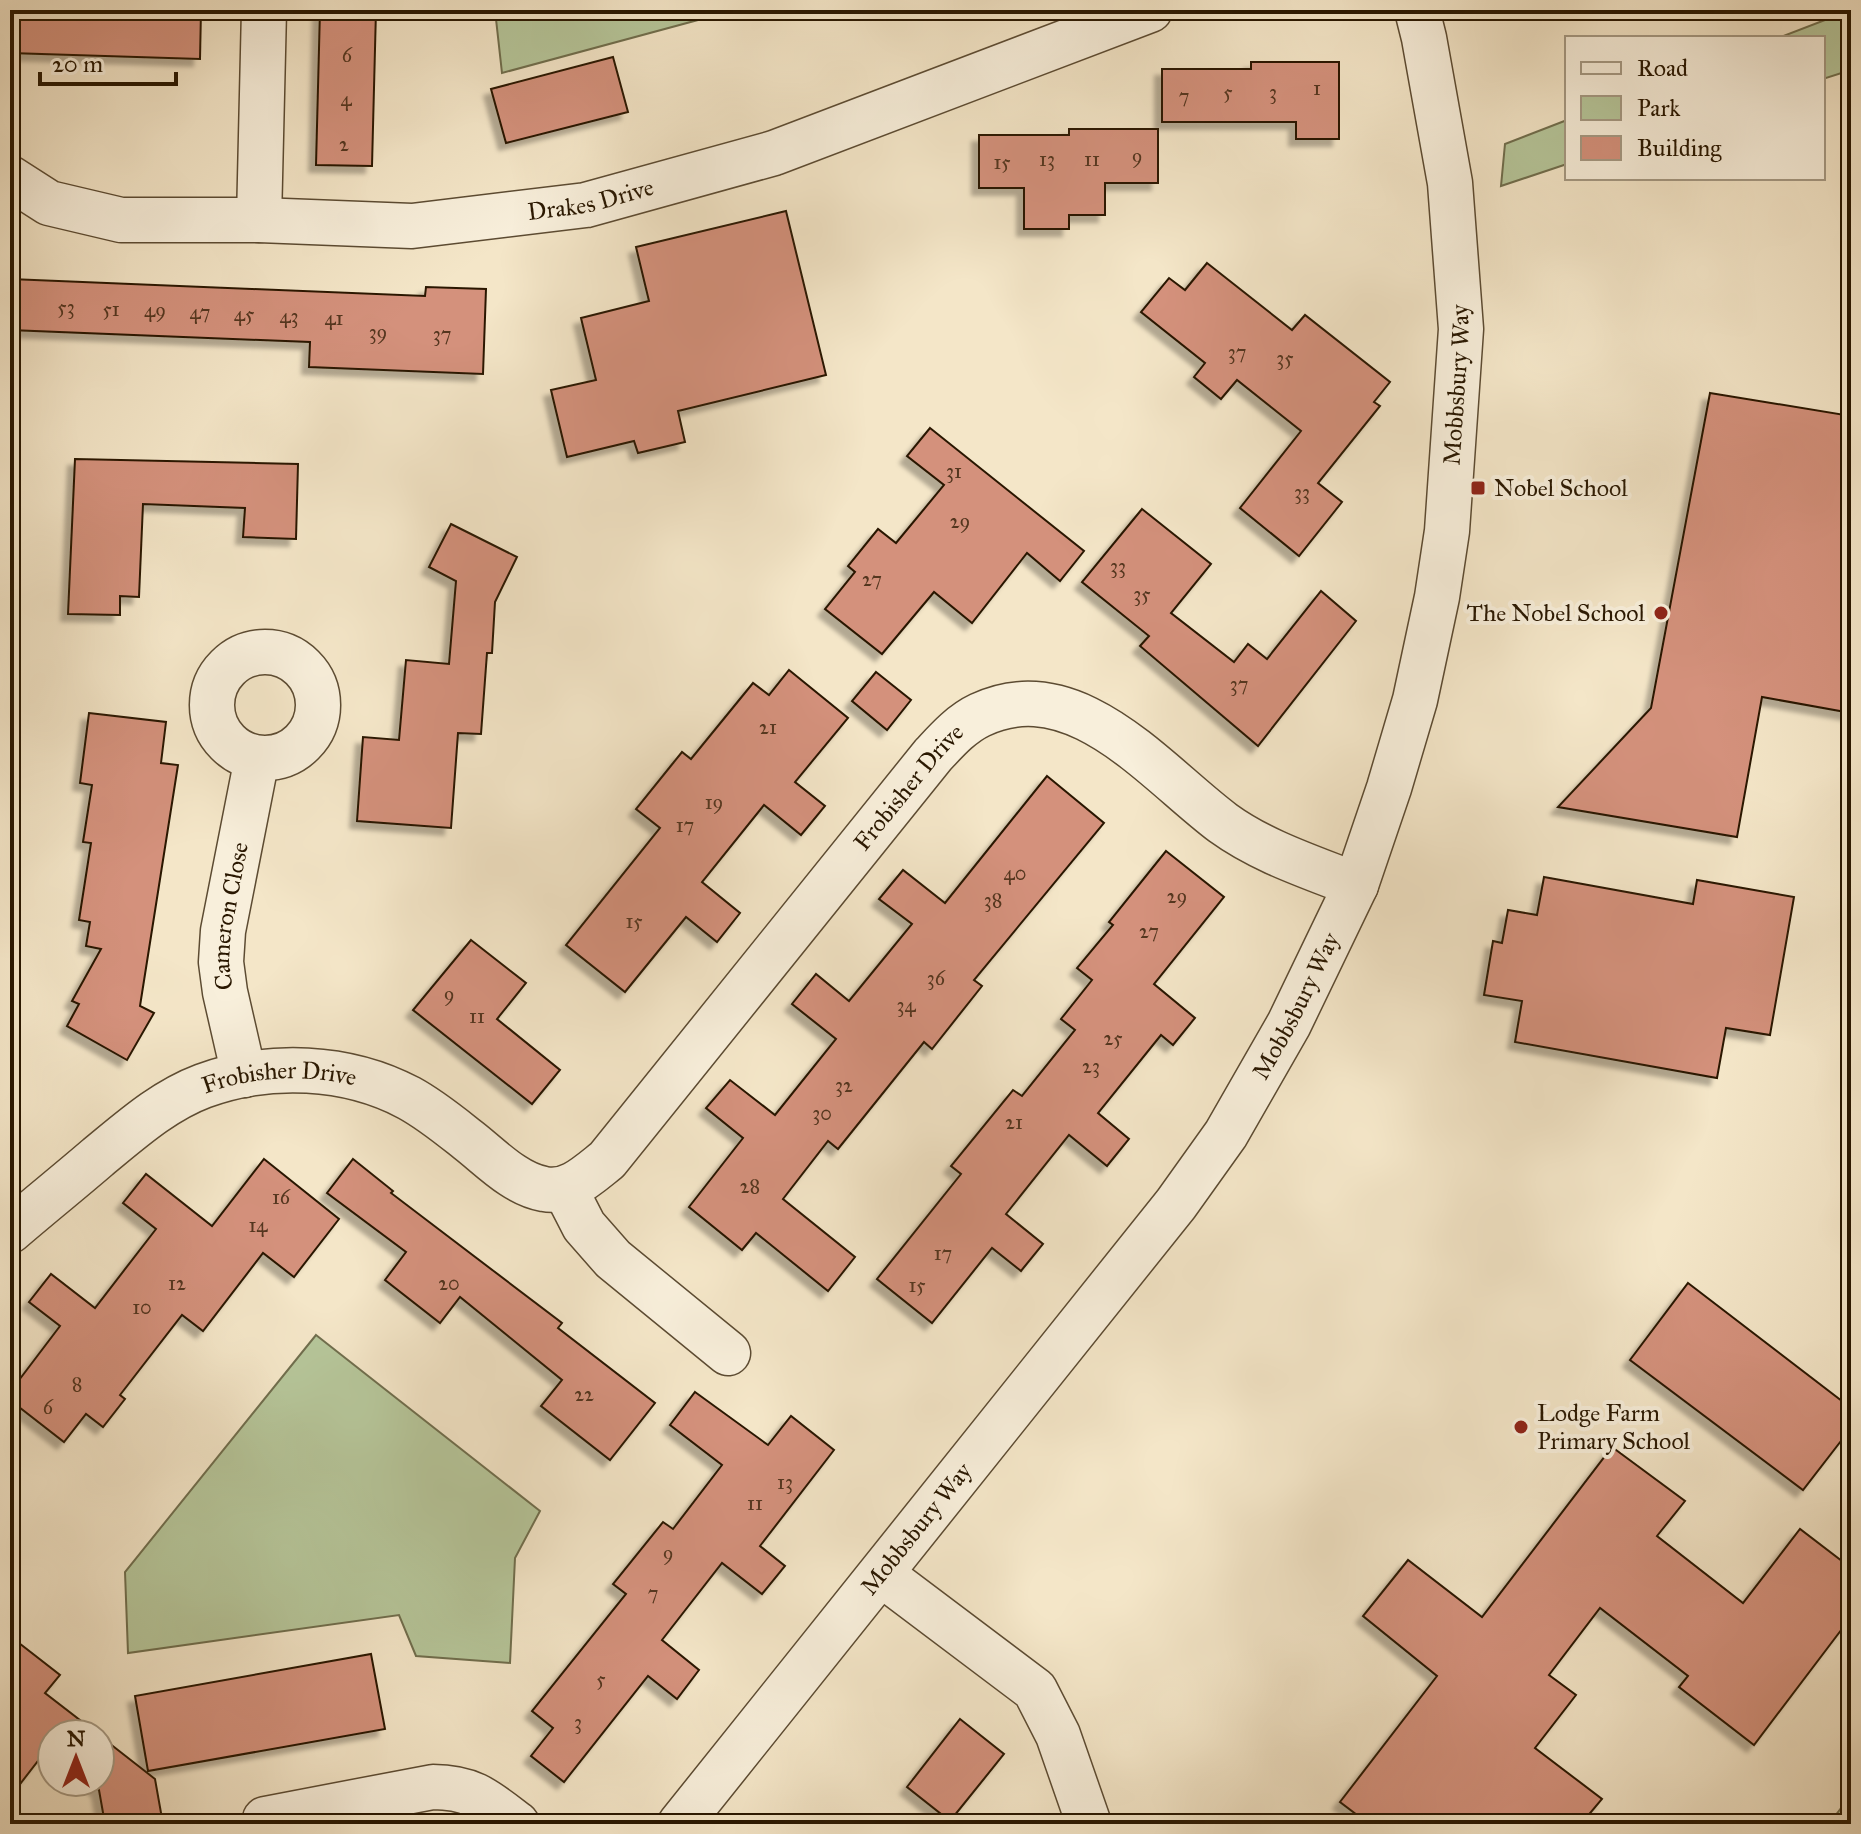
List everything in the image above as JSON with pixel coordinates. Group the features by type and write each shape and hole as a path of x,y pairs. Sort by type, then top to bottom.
{"street":[{"path":"259,220 264,10"},
{"name":"Drakes Drive","path":"10,178 49,203 121,220 259,220 412,226 586,205 774,153 1150,10"},
{"name":"Mobbsbury Way","path":"680,1824 1168,1216 1226,1134 1289,1024 1356,885 1415,700 1437,597 1448,516 1461,329 1450,183 1417,10"},
{"name":"Frobisher Drive","path":"10,1231 156,1111 177,1098 244,1075 277,1070 314,1070 383,1086 436,1115 519,1180 546,1190 565,1189 607,1160 933,755 958,730 978,716 997,709 1021,704 1043,705 1062,708 1091,720 1113,734 1224,824 1253,842 1356,885"},
{"name":"Cameron Close","path":"244,1075 221,962 223,931 257,758"},
{"path":"565,1189 584,1226 613,1259 728,1353"},
{"path":"881,1574 1035,1690 1058,1735 1089,1824"},
{"path":"266,1824 265,1819 433,1787 455,1787 472,1792 517,1824"}],"green space":[{"path":"495,10 735,10 502,73"},
{"path":"1851,10 1851,70 1825,78 1825,36 1783,36"},
{"path":"1565,121 1565,165 1501,186 1505,144"},
{"path":"316,1335 540,1511 515,1558 510,1663 416,1656 399,1615 128,1653 125,1572"},
{"path":"1851,1795 1851,1824 1829,1824"}],"building":[{"path":"10,10 201,10 200,59 10,53"},
{"path":"320,10 376,10 372,166 316,165"},
{"path":"613,57 628,112 506,143 491,89"},
{"path":"1251,62 1339,62 1339,139 1296,139 1296,122 1162,122 1162,69 1251,69"},
{"path":"1069,129 1158,129 1158,183 1105,183 1105,215 1069,215 1069,229 1024,229 1024,188 979,188 979,135 1069,135"},
{"path":"786,211 826,375 678,411 685,442 638,453 634,441 567,457 551,390 596,380 581,318 649,301 636,247"},
{"path":"1207,263 1292,330 1305,315 1390,382 1374,402 1380,406 1318,483 1342,502 1299,556 1240,508 1301,431 1237,380 1221,399 1194,377 1205,363 1141,312 1169,278 1185,290"},
{"path":"10,279 425,296 426,287 486,289 483,374 309,367 310,342 10,330"},
{"path":"1710,393 1851,416 1851,713 1762,697 1737,837 1558,807 1651,708"},
{"path":"930,428 1084,551 1060,581 1027,553 972,623 934,592 882,654 825,609 855,572 848,566 878,529 896,543 944,485 907,456"},
{"path":"75,459 298,464 296,539 243,537 245,508 143,504 139,597 120,596 120,615 68,614"},
{"path":"1142,509 1211,564 1171,613 1234,662 1248,644 1267,659 1321,591 1356,621 1258,746 1140,646 1149,636 1082,582"},
{"path":"451,524 517,557 495,602 492,653 487,653 481,734 458,733 451,828 357,821 363,737 399,740 406,660 449,664 456,581 429,567"},
{"path":"789,670 848,718 795,782 825,806 801,835 764,805 702,882 740,913 717,942 686,917 625,992 566,945 660,828 636,809 682,752 691,759 753,683 769,695"},
{"path":"876,672 911,700 887,730 852,701"},
{"path":"89,713 166,722 161,763 178,765 140,1006 154,1013 127,1060 67,1026 79,1004 72,1001 101,949 86,946 90,922 79,920 91,843 83,842 92,785 80,783"},
{"path":"1047,776 1104,823 974,980 982,986 932,1049 924,1042 838,1149 828,1141 783,1199 855,1257 828,1291 756,1233 742,1250 689,1207 743,1138 706,1108 730,1080 775,1115 836,1039 792,1004 816,974 849,1001 912,924 879,899 903,870 945,903"},
{"path":"1166,851 1224,897 1154,984 1195,1018 1173,1045 1161,1035 1098,1113 1129,1139 1107,1166 1069,1135 1006,1214 1043,1244 1021,1271 992,1248 932,1323 877,1279 961,1174 951,1166 1013,1090 1022,1096 1075,1030 1061,1019 1092,980 1077,968 1113,925 1109,922"},
{"path":"1544,877 1693,904 1697,880 1794,897 1770,1035 1726,1028 1717,1078 1515,1042 1522,1001 1484,995 1493,941 1502,943 1508,910 1537,915"},
{"path":"471,940 526,983 497,1019 560,1070 532,1104 413,1010"},
{"path":"264,1159 339,1219 294,1277 263,1253 203,1331 182,1315 120,1395 125,1399 103,1427 86,1414 64,1442 10,1400 10,1392 60,1326 29,1302 51,1274 95,1308 156,1229 123,1203 146,1174 212,1226"},
{"path":"353,1159 393,1191 391,1193 562,1323 558,1328 655,1403 610,1460 541,1406 562,1380 460,1297 440,1323 385,1280 406,1252 327,1193"},
{"path":"1688,1283 1851,1408 1851,1428 1803,1490 1630,1360"},
{"path":"695,1392 768,1445 791,1416 834,1450 760,1546 785,1566 762,1594 722,1563 662,1640 699,1670 677,1699 648,1676 564,1782 531,1756 553,1728 532,1711 626,1594 613,1584 663,1522 673,1529 722,1465 670,1425"},
{"path":"1612,1447 1685,1501 1657,1536 1743,1603 1800,1529 1851,1568 1851,1617 1754,1745 1679,1687 1688,1676 1600,1608 1549,1675 1576,1695 1535,1748 1602,1799 1581,1824 1369,1824 1340,1802 1437,1676 1363,1616 1408,1560 1482,1617"},
{"path":"10,1636 60,1675 45,1693 77,1718 36,1718 36,1763 10,1797"},
{"path":"371,1654 385,1729 148,1771 135,1696"},
{"path":"960,1719 1004,1754 950,1821 907,1787"},
{"path":"116,1749 155,1779 163,1824 105,1824 100,1798 116,1798"}],"place":[{"name":"Nobel School","path":"1478,488"},
{"name":"The Nobel School","path":"1661,613"},
{"name":"Lodge Farm Primary School","path":"1521,1427"}]}
